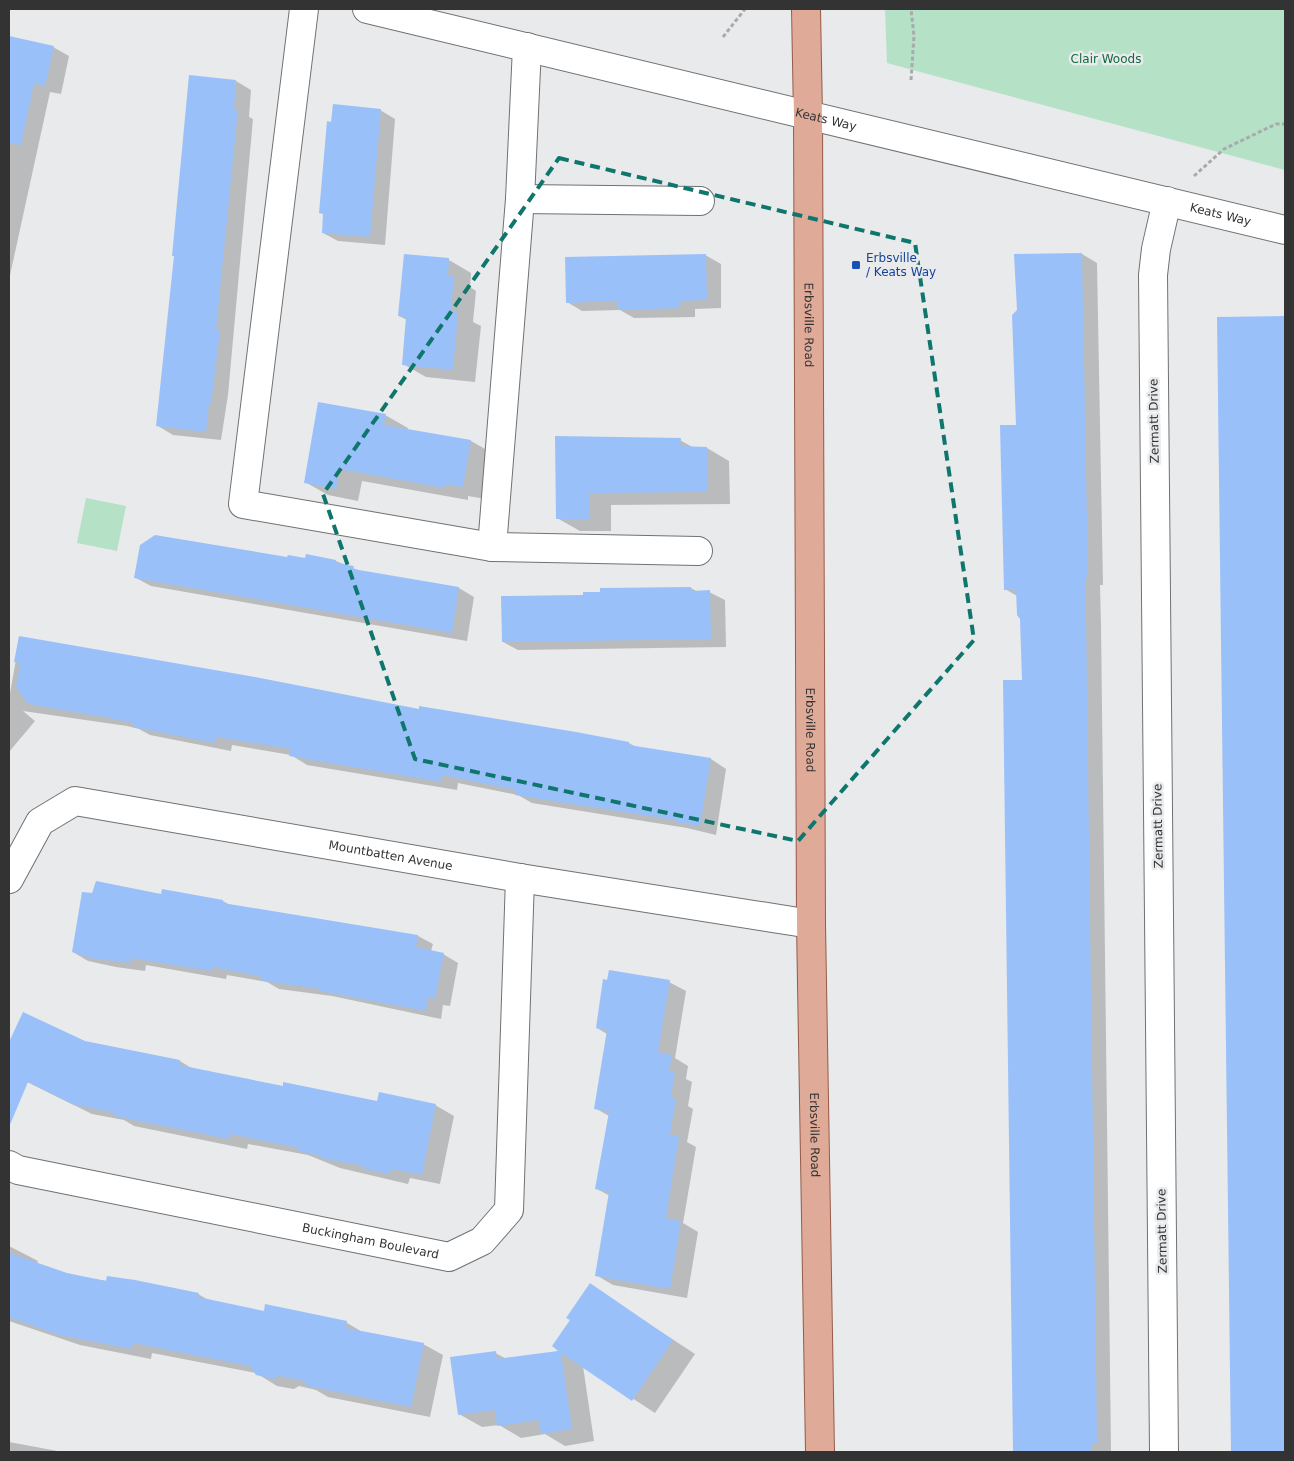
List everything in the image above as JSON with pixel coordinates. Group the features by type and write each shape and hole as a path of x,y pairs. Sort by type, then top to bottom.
{"main road":[{"name":"Erbsville Road","path":"806,9 811,924 820,1452"}],"street":[{"path":"304,9 243,504 492,547 698,551"},
{"name":"Keats Way","path":"367,9 1285,230"},
{"path":"492,547 520,199 527,47"},
{"path":"520,199 700,201"},
{"name":"Zermatt Drive","path":"1164,1452 1153,275 1156,249 1167,201"},
{"name":"Mountbatten Avenue","path":"9,879 40,822 75,801 520,878 811,924"},
{"name":"Buckingham Boulevard","path":"9,1165 18,1170 449,1257 482,1241 509,1210 520,878"}],"path":[{"path":"723,37 745,9"},
{"path":"911,9 914,36 911,80"},
{"path":"1167,201 1224,149 1276,124 1285,124"}],"highlighted area":[{"path":"559,158 915,243 974,640 798,841 415,759 323,494"}],"green space":[{"name":"Clair Woods","path":"885,9 1285,9 1285,170 887,63"},
{"path":"86,498 126,506 117,551 77,543"}],"building":[{"path":"9,36 54,46 45,86 34,83 21,145 9,143"},
{"path":"189,75 236,80 234,109 238,109 216,330 220,330 206,432 156,426 174,256 172,256"},
{"path":"333,104 381,109 370,237 322,233 323,214 319,213 327,121 331,122"},
{"path":"1082,253 1088,577 1086,577 1086,616 1097,1443 1091,1443 1091,1452 1013,1452 1003,680 1022,680 1020,619 1017,615 1016,590 1004,590 1000,425 1016,425 1012,315 1017,310 1014,254"},
{"path":"404,254 449,258 448,276 454,276 451,311 458,312 453,370 402,365 406,317 398,316"},
{"path":"706,254 707,300 680,301 680,308 618,310 618,301 566,303 565,257"},
{"path":"1285,316 1285,1452 1231,1452 1217,317"},
{"path":"318,402 386,414 384,425 471,440 463,487 446,484 445,488 339,469 336,489 304,483"},
{"path":"555,436 681,438 680,446 707,447 708,492 589,493 589,519 556,519"},
{"path":"155,535 287,557 288,555 305,558 306,554 336,560 336,563 354,566 353,569 459,587 452,633 134,578 140,545"},
{"path":"691,587 691,591 710,590 711,639 502,642 501,596 583,595 583,592 600,592 600,588"},
{"path":"19,636 255,677 419,709 419,706 576,732 629,742 629,745 711,758 700,826 675,822 675,820 515,795 516,790 442,775 441,782 289,756 291,749 216,737 215,743 133,727 133,723 110,718 28,704 16,687 20,663 14,662"},
{"path":"96,881 161,894 162,889 223,900 223,903 418,935 416,947 444,953 435,999 428,997 426,1011 320,991 321,989 263,981 259,976 212,967 211,971 131,958 130,963 90,958 72,952 82,892 92,893"},
{"path":"609,970 670,980 658,1052 672,1055 669,1071 675,1071 671,1097 676,1098 670,1135 679,1136 666,1218 681,1221 670,1289 595,1276 609,1192 595,1189 609,1112 594,1109 607,1030 596,1028 603,979 607,980"},
{"path":"23,1012 85,1041 180,1060 179,1065 283,1086 283,1082 377,1101 379,1092 436,1104 422,1175 391,1169 390,1174 364,1169 364,1166 320,1158 321,1156 298,1151 299,1148 230,1134 229,1139 114,1116 115,1113 72,1104 28,1082 9,1127 9,1042"},
{"path":"9,1253 67,1273 106,1281 107,1276 135,1280 199,1293 198,1297 264,1311 265,1304 347,1321 346,1328 424,1343 411,1407 307,1386 304,1381 279,1376 273,1379 256,1375 250,1366 133,1343 132,1349 59,1335 9,1317"},
{"path":"590,1283 673,1340 632,1401 561,1353 572,1429 541,1434 539,1420 497,1426 495,1410 458,1415 450,1357 496,1351 497,1359 558,1351 552,1346 570,1320 566,1318"}],"place":[{"name":"Erbsville / Keats Way","path":"856,265"}]}
